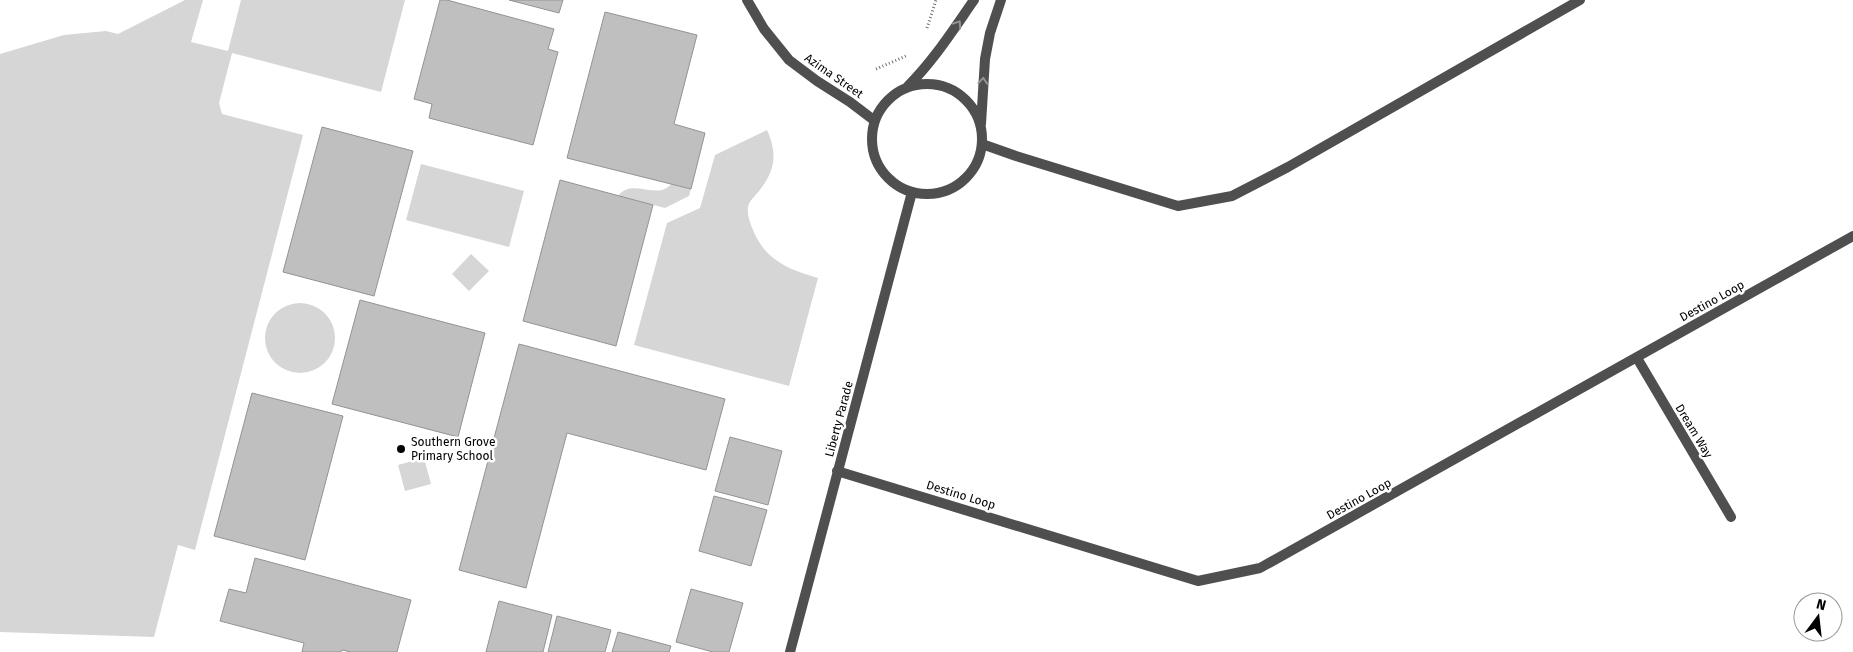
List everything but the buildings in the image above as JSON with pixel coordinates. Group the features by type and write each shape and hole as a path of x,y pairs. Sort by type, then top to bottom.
{"street":[{"name":"Azima Street","path":"747,0 764,29 789,60 875,121"},
{"path":"974,0 925,70 881,107 875,121 872,139 874,156 883,172 896,184 912,192 944,191 958,184 970,173 978,159 982,144 985,59 990,34 1001,0"},
{"path":"982,144 1178,206 1232,196 1288,167 1580,0"},
{"path":"905,88 920,84 935,84 948,88 960,95 970,105 977,117 981,130"},
{"name":"Liberty Parade","path":"790,652 912,192"},
{"name":"Destino Loop","path":"837,471 1198,581 1260,568 1853,236"},
{"name":"Dream Way","path":"1636,358 1730,517"}],"path":[{"path":"925,34 936,0"},
{"path":"876,69 911,54"}],"shaded area":[{"path":"185,0 203,0 191,42 228,51 241,0 405,0 381,92 232,53 219,103 222,114 303,135 195,550 178,545 154,637 0,632 0,54 64,35 106,31 118,34"},
{"path":"767,130 773,147 773,162 769,176 748,207 750,222 758,241 771,256 788,267 818,278 789,386 634,345 667,223 700,208 715,155"},
{"path":"421,164 524,191 509,247 406,220"},
{"path":"671,184 691,189 689,196 665,208 618,196 630,188 659,190 666,189"},
{"path":"471,254 489,271 469,291 452,274"},
{"path":"307,303 320,309 329,318 333,324 335,338 333,352 325,363 314,371 293,373 286,371 275,363 267,352 265,331 267,324 275,313 286,305"},
{"path":"424,458 431,484 405,491 398,465"}],"place":[{"name":"Southern Grove Primary School","path":"401,449"}]}
